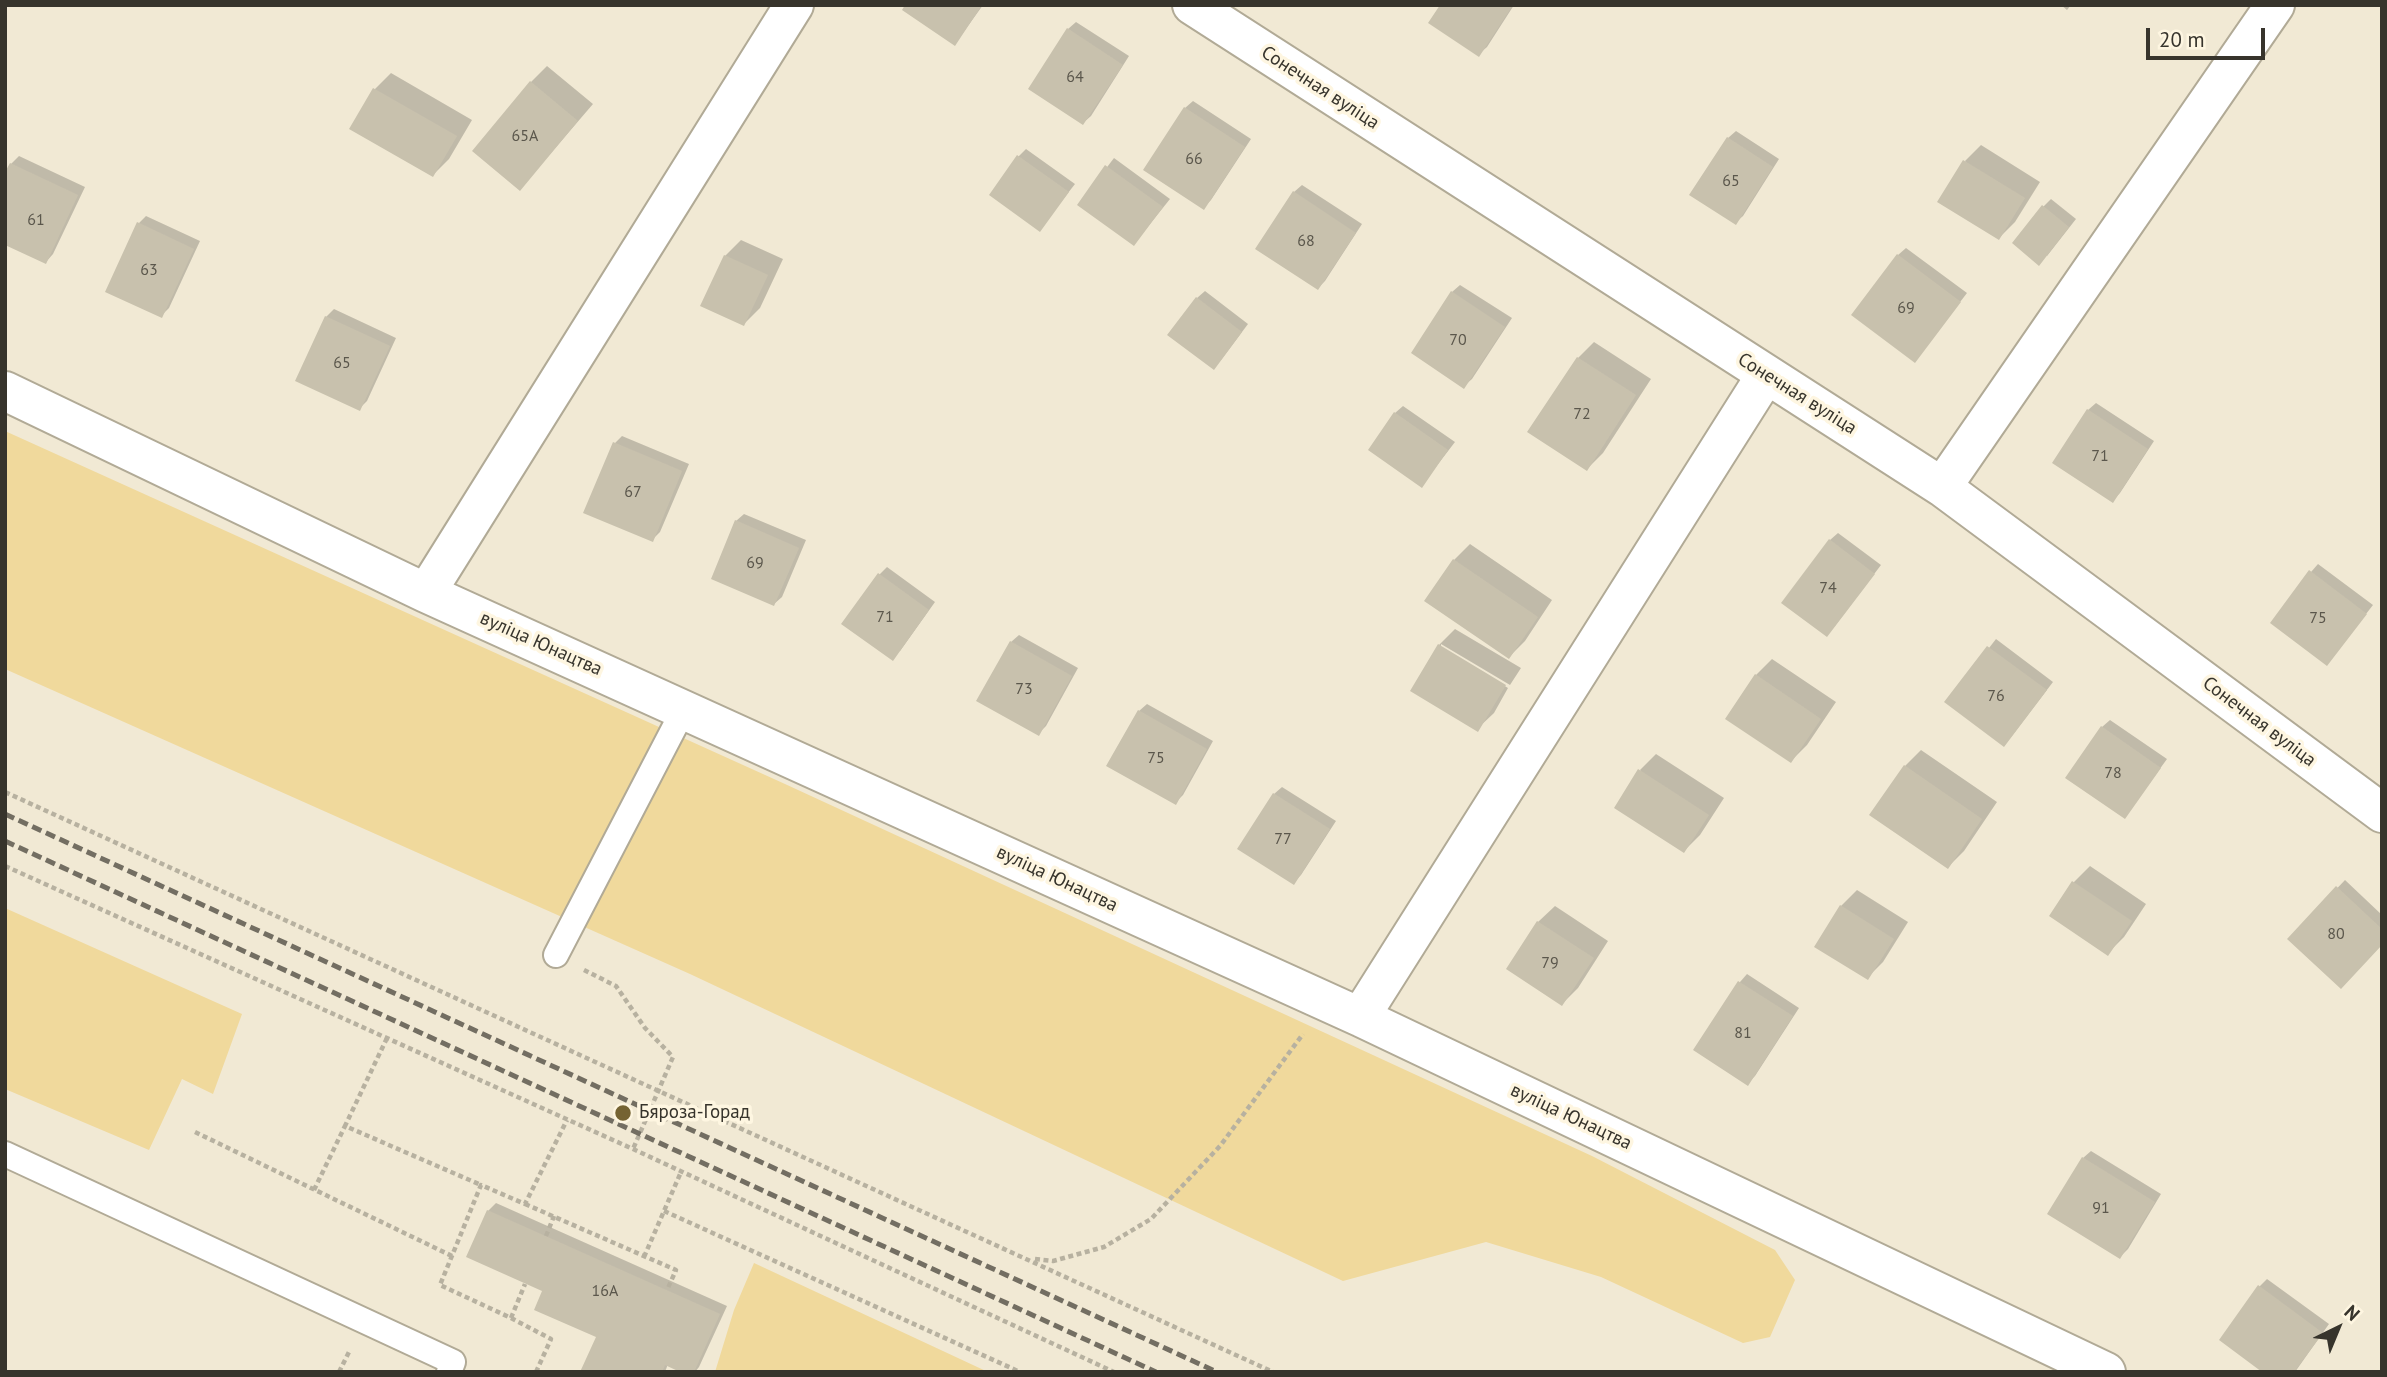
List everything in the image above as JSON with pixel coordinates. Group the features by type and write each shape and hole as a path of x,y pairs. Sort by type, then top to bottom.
{"street":[{"path":"426,593 794,5"},
{"name":"Сонечная вуліца","path":"1192,5 1942,487 2382,813"},
{"path":"1942,487 2275,5"},
{"path":"1343,1010 1766,375"},
{"name":"вуліца Юнацтва","path":"5,391 426,593 1343,1010 2106,1372"}],"lane":[{"path":"556,954 684,709"},
{"path":"5,1154 453,1362 449,1372"}],"path":[{"path":"5,792 1029,1258 1273,1372"},
{"path":"5,866 633,1149 1114,1372"},
{"path":"556,954 616,986 645,1027 673,1057 633,1149"},
{"path":"1029,1258 1053,1261 1104,1247 1151,1219 1343,1010"},
{"path":"314,1190 387,1038"},
{"path":"525,1204 567,1120"},
{"path":"345,1126 676,1270 667,1290"},
{"path":"195,1132 452,1256"},
{"path":"644,1257 681,1172"},
{"path":"481,1185 440,1285 551,1339 536,1372"},
{"path":"664,1211 1020,1372"},
{"path":"546,1236 554,1216"},
{"path":"511,1318 526,1284"}],"shaded area":[{"path":"5,431 785,784 1592,1156 1775,1250 1795,1280 1770,1337 1743,1343 1601,1277 1486,1242 1343,1281 690,974 5,669"},
{"path":"5,908 242,1014 213,1094 182,1079 149,1150 5,1089"},
{"path":"754,1263 988,1372 715,1372 734,1310"}],"building":[{"path":"905,5 982,5 955,46 902,10"},
{"path":"1440,5 1513,5 1479,57 1428,23"},
{"path":"1067,28 1123,65 1083,125 1028,89"},
{"path":"530,81 578,121 520,191 472,151"},
{"path":"373,88 457,136 433,177 349,129"},
{"path":"1184,107 1245,147 1204,210 1143,170"},
{"path":"1727,137 1773,167 1736,225 1689,195"},
{"path":"1017,155 1069,192 1040,232 989,195"},
{"path":"1963,160 2025,198 1999,240 1937,202"},
{"path":"10,163 78,195 46,264 5,245 5,172"},
{"path":"1105,165 1163,207 1134,246 1077,205"},
{"path":"1293,191 1356,233 1318,290 1255,249"},
{"path":"2042,205 2069,227 2039,266 2012,243"},
{"path":"137,222 194,249 162,318 105,292"},
{"path":"1897,254 1961,302 1915,363 1851,315"},
{"path":"724,255 768,275 744,326 700,306"},
{"path":"1451,291 1505,327 1464,389 1411,353"},
{"path":"1196,297 1242,332 1214,370 1167,335"},
{"path":"325,316 390,346 360,411 295,381"},
{"path":"1577,357 1636,395 1587,471 1527,432"},
{"path":"2087,409 2148,449 2113,503 2052,463"},
{"path":"1394,412 1448,450 1422,488 1368,450"},
{"path":"613,442 682,471 653,542 583,513"},
{"path":"735,520 799,548 774,606 711,579"},
{"path":"1829,539 1875,574 1827,637 1781,603"},
{"path":"1453,559 1538,617 1509,659 1424,601"},
{"path":"2309,570 2367,614 2327,666 2270,623"},
{"path":"878,573 929,610 893,661 841,624"},
{"path":"1010,641 1072,676 1039,736 976,701"},
{"path":"1438,644 1506,685 1478,732 1410,691"},
{"path":"1987,646 2047,690 2004,747 1944,702"},
{"path":"1755,674 1821,719 1791,763 1725,719"},
{"path":"1138,710 1207,749 1176,805 1106,766"},
{"path":"2101,726 2161,768 2125,819 2065,778"},
{"path":"1904,765 1982,819 1948,869 1869,815"},
{"path":"1638,769 1709,815 1684,853 1614,808"},
{"path":"1273,793 1330,829 1294,885 1237,849"},
{"path":"2072,881 2132,921 2108,956 2049,916"},
{"path":"2336,886 2382,929 2382,945 2341,989 2287,939"},
{"path":"1840,905 1894,939 1868,980 1814,947"},
{"path":"1537,921 1594,958 1562,1006 1506,969"},
{"path":"1738,981 1793,1016 1748,1086 1693,1050"},
{"path":"2082,1157 2155,1202 2120,1259 2047,1214"},
{"path":"487,1210 720,1314 694,1372 680,1372 665,1365 662,1372 580,1372 596,1337 534,1310 542,1291 466,1257"},
{"path":"2258,1285 2323,1333 2294,1372 2262,1372 2219,1340"}],"railway":[{"path":"5,814 1217,1372"},
{"path":"5,841 1156,1372"}],"place":[{"name":"Бяроза-Горад","path":"623,1113"}]}
